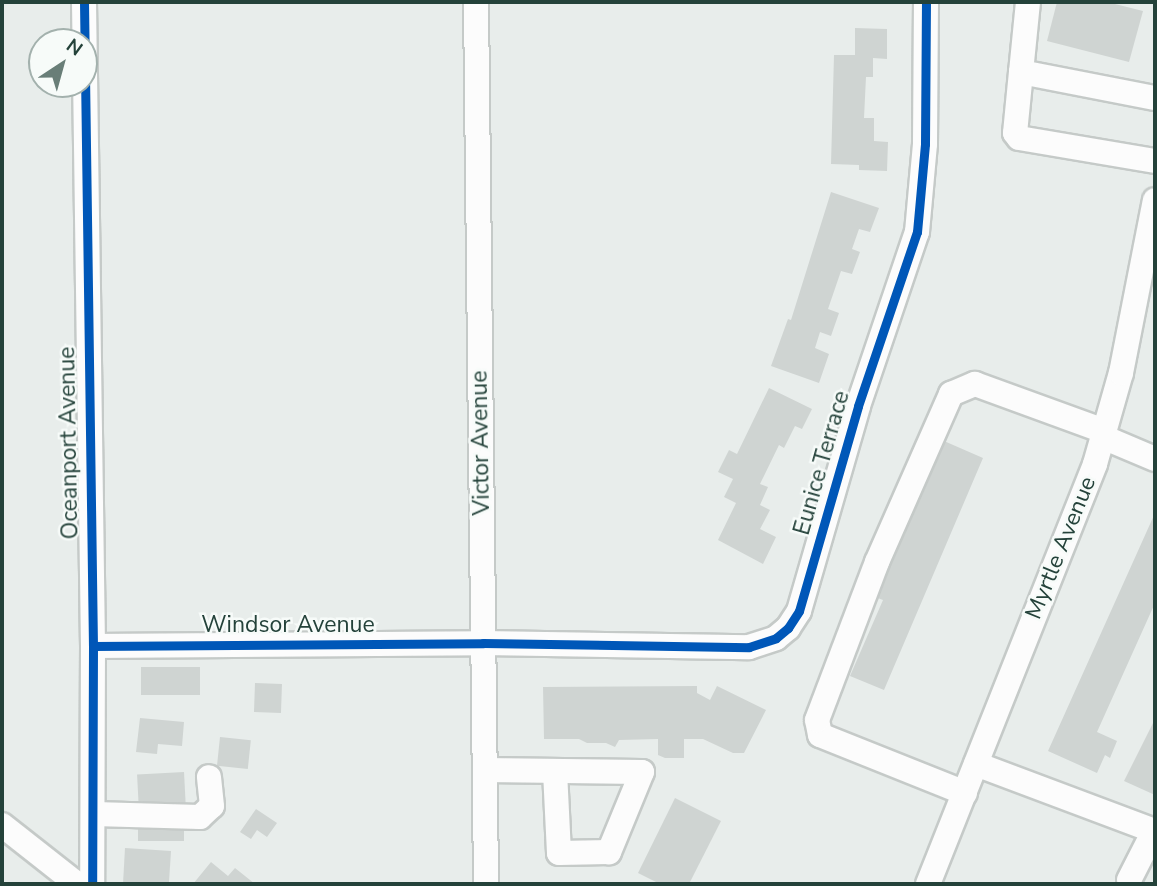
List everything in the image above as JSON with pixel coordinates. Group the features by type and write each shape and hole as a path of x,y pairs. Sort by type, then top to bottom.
{"street":[{"name":"Oceanport Avenue","path":"84,2 93,646 92,884"},
{"name":"Victor Avenue","path":"477,2 486,884"},
{"name":"Eunice Terrace","path":"483,643 749,647 776,638 788,628 799,611 858,405 917,232 925,145 926,2"},
{"path":"1028,2 1015,133 1019,138 1155,161"},
{"path":"1021,72 1155,98"},
{"name":"Myrtle Avenue","path":"929,884 1045,585 1071,527 1104,434 1150,253 1155,200"},
{"path":"965,793 820,735 817,720 877,562 951,394 975,384 1104,434 1155,459"},
{"name":"Windsor Avenue","path":"93,646 483,643"},
{"path":"976,764 1154,831 1129,880"},
{"path":"485,770 555,771"},
{"path":"94,814 200,817 212,806 209,777"},
{"path":"2,825 77,884"}],"building":[{"path":"1057,2 1107,2 1143,11 1129,62 1047,41"},
{"path":"855,28 887,29 887,59 873,58 873,77 866,77 864,118 874,118 874,141 888,142 887,171 859,170 859,165 831,164 834,55 855,55"},
{"path":"831,192 879,208 870,232 859,229 852,249 860,252 852,274 841,271 828,309 839,313 831,336 820,332 815,348 829,354 819,383 771,366 788,319 791,320"},
{"path":"769,388 812,409 802,429 795,426 784,448 779,445 760,484 768,487 760,505 770,510 760,529 776,537 763,564 718,540 736,503 724,497 733,479 718,472 729,450 737,454"},
{"path":"944,441 983,458 884,690 850,676 883,600 875,597"},
{"path":"1155,513 1155,603 1097,732 1117,741 1110,758 1105,755 1097,773 1048,751"},
{"path":"141,667 200,667 200,695 141,695"},
{"path":"255,683 282,684 281,713 254,712"},
{"path":"697,686 697,693 710,700 717,686 766,710 744,753 733,753 703,739 684,739 684,758 665,758 658,755 658,739 619,740 615,747 606,743 587,743 579,739 544,739 543,687"},
{"path":"140,718 184,722 182,746 158,744 157,754 136,752"},
{"path":"1155,719 1155,795 1124,781"},
{"path":"220,737 251,740 248,769 217,766"},
{"path":"184,772 186,807 139,809 137,774"},
{"path":"675,798 721,821 689,884 660,884 638,873"},
{"path":"256,809 277,823 267,837 257,830 251,839 240,832"},
{"path":"138,820 184,820 184,841 138,841"},
{"path":"125,848 171,851 169,882 123,884"},
{"path":"211,862 228,876 235,868 255,884 193,884"}],"cycle path":[{"path":"84,2 93,646 92,884"},
{"path":"93,646 483,643 749,647 776,638 788,628 799,611 858,406 917,232 925,144 926,2"}]}
